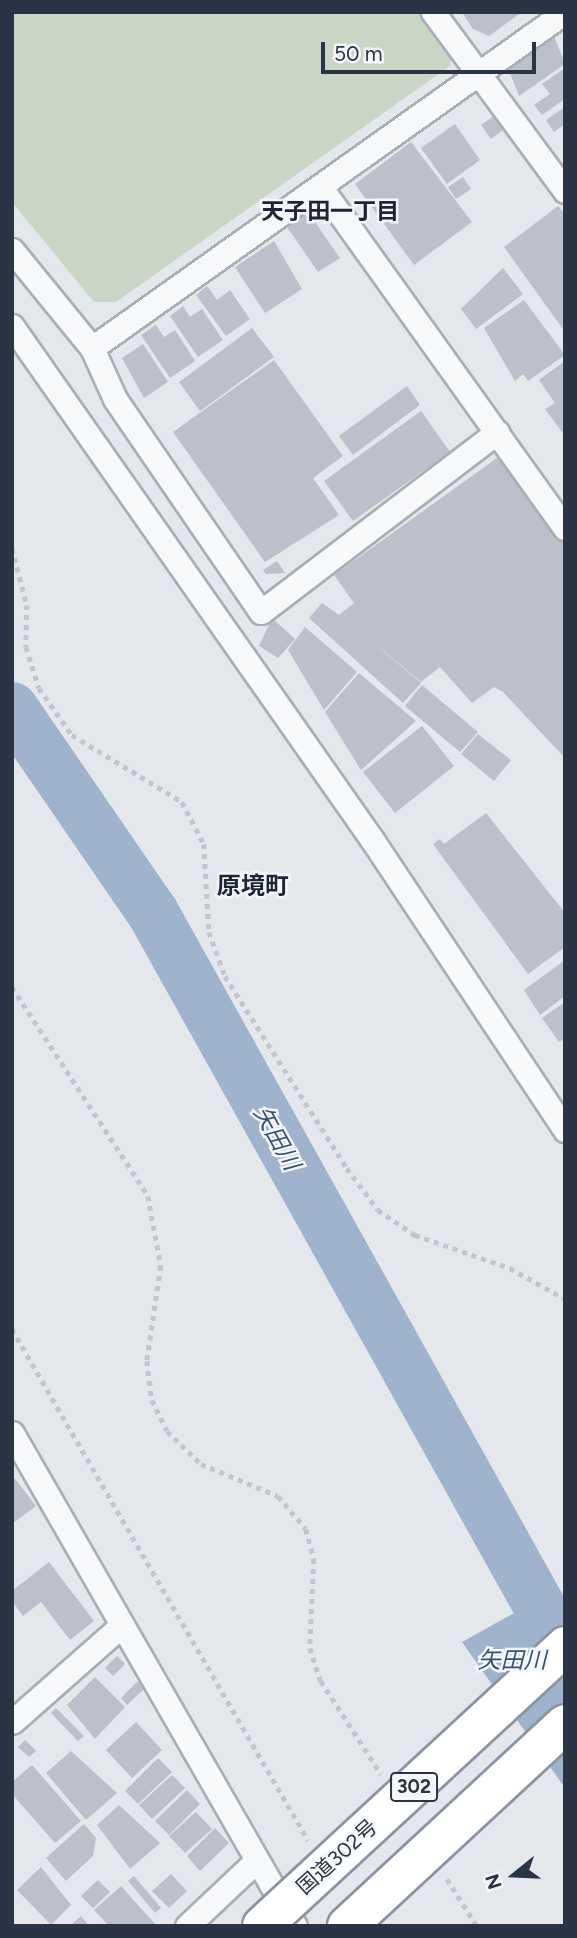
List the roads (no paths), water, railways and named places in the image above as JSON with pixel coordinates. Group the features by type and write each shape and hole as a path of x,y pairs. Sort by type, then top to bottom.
{"highway":[{"name":"国道302号","path":"262,1926 565,1646"},
{"name":"302","path":"347,1926 565,1724"}],"street":[{"path":"433,12 565,191"},
{"path":"92,348 323,189 565,12"},
{"path":"323,189 565,528"},
{"path":"12,250 92,348 115,399 261,611 497,432"},
{"path":"12,326 373,841 565,1130"},
{"path":"12,1433 295,1926"},
{"path":"12,1722 121,1626"},
{"path":"187,1926 257,1860"}],"water":[{"name":"矢田川","path":"516,1612 565,1683 565,1788 462,1642"}],"waterway":[{"name":"矢田川","path":"12,708 153,913 565,1652"}],"district":[{"name":"天子田一丁目","path":"330,211"},
{"name":"原境町","path":"253,886"}]}
